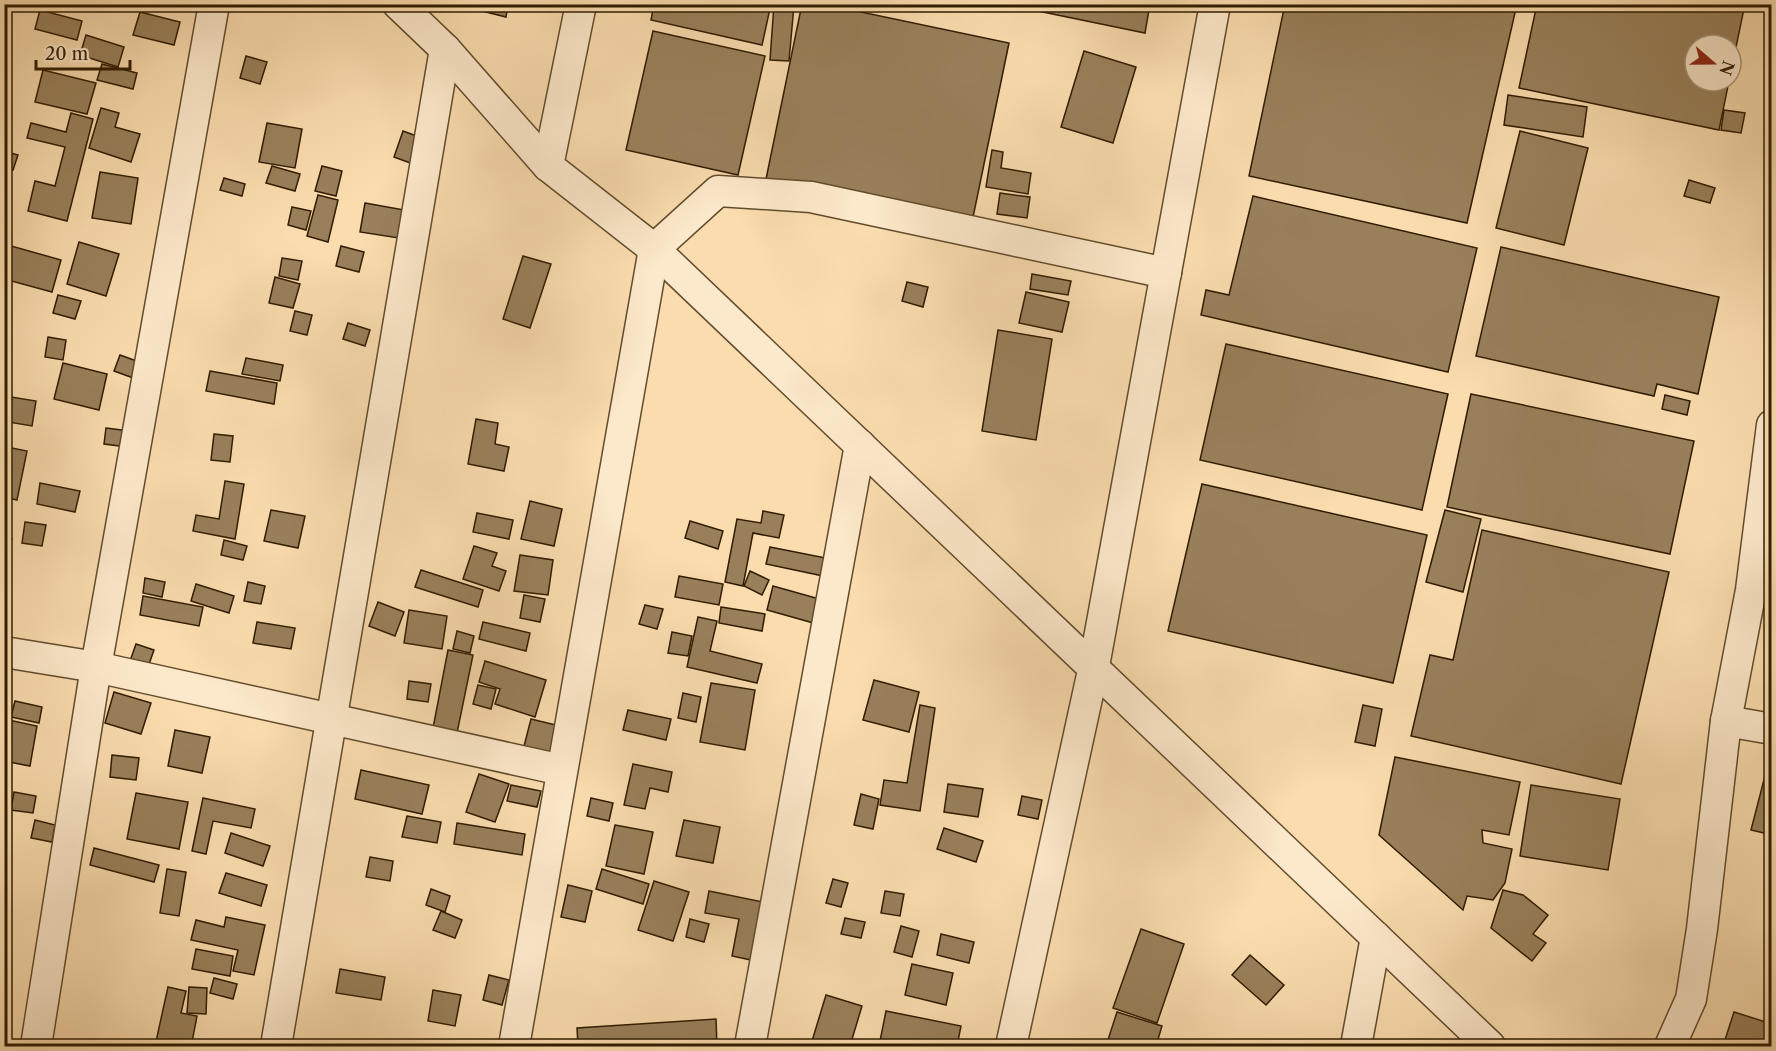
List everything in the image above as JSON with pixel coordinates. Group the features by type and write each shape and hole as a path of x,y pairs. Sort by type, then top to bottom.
{"street":[{"path":"36,1047 96,667 214,4"},
{"path":"398,4 445,49 548,166 654,249 1094,666 1490,1047"},
{"path":"548,166 581,4"},
{"path":"1011,1047 1094,666 1215,4"},
{"path":"276,1047 445,49"},
{"path":"514,1047 654,249 718,191 811,197 1166,273"},
{"path":"1670,1047 1690,999 1702,929 1726,722 1751,590 1772,425"},
{"path":"750,1047 860,445"},
{"path":"4,651 96,667 562,770"},
{"path":"1726,722 1772,729"},
{"path":"1356,1047 1376,937"}],"building":[{"path":"13,4 38,4 37,10"},
{"path":"454,4 508,4 506,17"},
{"path":"654,4 771,4 762,45 651,20"},
{"path":"774,4 794,5 789,61 770,60"},
{"path":"802,4 823,4 1009,43 971,227 765,184"},
{"path":"919,4 945,4 944,9"},
{"path":"1004,4 1150,4 1145,33"},
{"path":"1285,4 1517,4 1467,223 1249,176"},
{"path":"1537,4 1745,4 1739,33 1683,33 1683,93 1727,93 1719,130 1519,88"},
{"path":"40,10 82,21 77,40 35,29"},
{"path":"140,12 180,22 174,45 133,35"},
{"path":"653,31 765,56 738,175 626,150"},
{"path":"86,35 124,47 118,67 80,55"},
{"path":"1084,51 1136,67 1113,143 1061,127"},
{"path":"246,56 267,62 260,84 240,78"},
{"path":"102,64 137,73 133,89 97,80"},
{"path":"43,70 96,83 87,114 35,102"},
{"path":"1508,95 1587,107 1583,137 1504,125"},
{"path":"101,108 119,113 115,127 140,134 131,162 89,148"},
{"path":"1724,110 1745,113 1741,133 1721,130"},
{"path":"71,113 93,119 67,221 28,211 35,181 55,186 65,147 27,138 31,123 66,132"},
{"path":"267,123 302,129 295,168 259,162"},
{"path":"403,131 422,138 413,164 394,157"},
{"path":"1520,131 1588,148 1564,245 1496,228"},
{"path":"992,150 1003,152 1001,168 1031,173 1028,194 986,187"},
{"path":"4,151 18,155 13,170 4,167"},
{"path":"272,166 300,174 295,191 266,183"},
{"path":"322,166 342,171 336,196 315,191"},
{"path":"100,172 138,178 131,224 92,218"},
{"path":"224,178 245,184 242,196 220,190"},
{"path":"1689,180 1715,188 1710,203 1684,196"},
{"path":"1000,193 1030,197 1027,218 997,214"},
{"path":"318,195 338,200 328,242 307,236"},
{"path":"1253,196 1477,248 1448,372 1201,315 1206,290 1229,295"},
{"path":"365,203 410,211 405,239 360,232"},
{"path":"292,207 311,211 306,230 288,225"},
{"path":"79,242 119,254 106,296 67,284"},
{"path":"4,244 61,260 52,292 4,279"},
{"path":"341,246 364,252 359,272 336,266"},
{"path":"1501,247 1719,297 1698,394 1657,384 1654,396 1476,356"},
{"path":"523,256 551,264 530,328 503,319"},
{"path":"282,258 302,261 298,280 279,276"},
{"path":"1032,274 1071,281 1068,295 1030,289"},
{"path":"275,277 300,284 293,308 269,303"},
{"path":"907,282 928,287 923,307 902,301"},
{"path":"1026,292 1069,302 1062,332 1019,323"},
{"path":"58,295 81,301 75,319 53,313"},
{"path":"295,311 312,315 307,335 290,331"},
{"path":"348,323 370,330 365,346 343,339"},
{"path":"998,330 1052,339 1036,440 982,431"},
{"path":"48,337 66,340 63,360 45,357"},
{"path":"1226,344 1448,394 1422,510 1200,460"},
{"path":"120,355 142,363 136,379 114,371"},
{"path":"246,358 283,365 280,381 242,374"},
{"path":"63,363 107,374 99,410 54,399"},
{"path":"210,371 277,383 274,404 206,391"},
{"path":"1471,394 1694,441 1670,554 1447,507"},
{"path":"1665,395 1690,401 1687,415 1662,409"},
{"path":"11,397 36,401 32,426 8,422"},
{"path":"476,419 498,423 495,444 509,447 504,471 468,464"},
{"path":"106,428 129,431 127,447 104,444"},
{"path":"214,434 233,436 230,462 211,460"},
{"path":"7,447 27,451 17,500 4,497"},
{"path":"225,481 244,484 235,539 193,531 196,515 219,519"},
{"path":"40,483 80,491 75,512 37,504"},
{"path":"1202,484 1427,535 1393,683 1168,631"},
{"path":"530,501 562,509 554,546 521,539"},
{"path":"271,510 305,516 298,548 264,541"},
{"path":"1445,510 1481,519 1463,592 1426,582"},
{"path":"763,511 784,515 779,538 753,533 743,586 725,582 737,519 761,523"},
{"path":"477,513 513,520 509,539 473,532"},
{"path":"690,521 723,531 718,549 685,538"},
{"path":"25,522 46,525 42,546 22,543"},
{"path":"1482,530 1669,572 1621,784 1411,736 1430,655 1453,660"},
{"path":"4,536 12,539 7,556 4,556"},
{"path":"224,540 247,546 243,560 221,555"},
{"path":"474,546 497,553 492,566 506,571 499,591 463,579"},
{"path":"770,547 831,559 828,577 766,564"},
{"path":"520,555 553,560 548,595 514,591"},
{"path":"421,570 483,590 478,607 415,587"},
{"path":"750,571 769,580 762,595 744,586"},
{"path":"679,576 723,584 719,605 675,597"},
{"path":"145,578 165,582 162,597 143,593"},
{"path":"248,582 265,586 261,604 244,601"},
{"path":"196,584 234,596 229,613 191,601"},
{"path":"773,586 823,600 817,624 767,610"},
{"path":"524,595 545,599 540,622 520,618"},
{"path":"143,596 203,607 199,626 140,615"},
{"path":"378,602 404,612 395,636 369,626"},
{"path":"645,605 663,609 657,629 639,624"},
{"path":"721,607 765,614 762,631 719,623"},
{"path":"409,610 447,616 442,649 404,643"},
{"path":"698,617 717,621 710,651 762,664 757,683 687,667"},
{"path":"257,622 295,628 291,649 253,643"},
{"path":"483,622 530,633 526,651 479,639"},
{"path":"457,631 474,636 470,653 453,649"},
{"path":"672,632 692,636 688,656 668,653"},
{"path":"136,644 154,650 148,667 130,661"},
{"path":"448,650 473,655 457,733 433,728"},
{"path":"485,661 546,680 535,717 495,704 500,689 479,682"},
{"path":"874,680 919,692 909,732 863,720"},
{"path":"409,681 431,684 428,702 407,699"},
{"path":"711,683 755,690 745,750 700,742"},
{"path":"478,685 496,689 491,709 473,704"},
{"path":"114,692 151,703 141,734 105,723"},
{"path":"683,693 701,697 696,722 678,718"},
{"path":"15,701 42,707 39,723 11,717"},
{"path":"920,705 935,708 920,811 880,805 884,780 907,783"},
{"path":"1363,705 1382,709 1375,746 1355,742"},
{"path":"628,710 671,719 666,740 623,730"},
{"path":"4,719 37,726 30,766 4,761"},
{"path":"531,719 560,726 551,761 522,754"},
{"path":"175,730 210,737 202,773 168,766"},
{"path":"112,755 139,758 136,780 110,777"},
{"path":"1395,757 1520,782 1509,835 1482,830 1483,843 1512,849 1505,883 1493,900 1467,896 1463,910 1379,835"},
{"path":"633,764 672,772 668,792 650,788 645,809 624,805"},
{"path":"1767,768 1772,770 1772,835 1751,830"},
{"path":"361,770 429,785 422,814 355,799"},
{"path":"479,774 509,784 495,822 466,812"},
{"path":"948,784 983,789 978,817 944,812"},
{"path":"511,785 541,791 537,807 507,801"},
{"path":"1531,785 1620,799 1608,870 1520,856"},
{"path":"14,792 36,796 33,813 11,810"},
{"path":"136,793 188,802 179,849 127,839"},
{"path":"861,794 879,799 873,829 854,825"},
{"path":"1022,796 1042,800 1038,819 1018,815"},
{"path":"203,798 255,809 251,828 213,821 206,854 192,851"},
{"path":"591,798 613,803 609,821 587,816"},
{"path":"4,812 10,813 6,831 4,831"},
{"path":"407,816 441,822 437,843 402,837"},
{"path":"35,820 55,825 52,842 31,838"},
{"path":"684,820 720,827 713,863 676,856"},
{"path":"457,823 525,834 522,855 454,844"},
{"path":"615,825 653,832 644,874 606,866"},
{"path":"944,828 983,841 976,862 937,849"},
{"path":"231,833 270,846 263,866 225,853"},
{"path":"94,848 159,865 154,882 90,865"},
{"path":"370,857 393,861 390,881 366,877"},
{"path":"167,869 186,872 179,916 160,913"},
{"path":"602,869 649,884 643,904 596,889"},
{"path":"226,873 267,885 261,906 219,893"},
{"path":"833,879 848,883 841,907 826,903"},
{"path":"654,881 689,892 673,941 638,930"},
{"path":"568,885 592,891 585,922 561,917"},
{"path":"431,889 450,896 445,912 426,905"},
{"path":"1503,890 1523,895 1548,915 1533,934 1546,943 1532,961 1491,928"},
{"path":"709,891 763,902 751,960 732,956 739,919 705,913"},
{"path":"885,891 904,894 900,916 881,913"},
{"path":"441,911 462,920 455,938 433,930"},
{"path":"226,917 265,925 254,975 233,971 238,950 191,940 196,920 224,927"},
{"path":"845,918 865,922 861,938 841,934"},
{"path":"690,919 709,924 704,942 686,937"},
{"path":"901,926 919,931 912,957 894,952"},
{"path":"1141,929 1184,944 1157,1023 1113,1008"},
{"path":"941,934 974,942 969,963 937,955"},
{"path":"196,949 233,956 230,976 192,969"},
{"path":"1250,955 1284,985 1266,1005 1232,975"},
{"path":"912,964 953,973 946,1005 905,995"},
{"path":"340,969 385,977 381,1000 336,993"},
{"path":"489,975 509,980 502,1005 483,1000"},
{"path":"214,978 237,984 233,999 210,993"},
{"path":"168,987 186,991 181,1013 197,1016 192,1042 200,1043 199,1046 155,1046"},
{"path":"189,987 207,988 206,1014 187,1013"},
{"path":"433,990 461,995 455,1026 428,1021"},
{"path":"826,995 862,1006 850,1046 831,1046 812,1041"},
{"path":"886,1011 961,1026 957,1046 879,1046"},
{"path":"1117,1012 1162,1026 1156,1046 1106,1046"},
{"path":"1734,1012 1772,1024 1772,1046 1723,1046"},
{"path":"716,1019 717,1046 578,1046 577,1028"}]}
